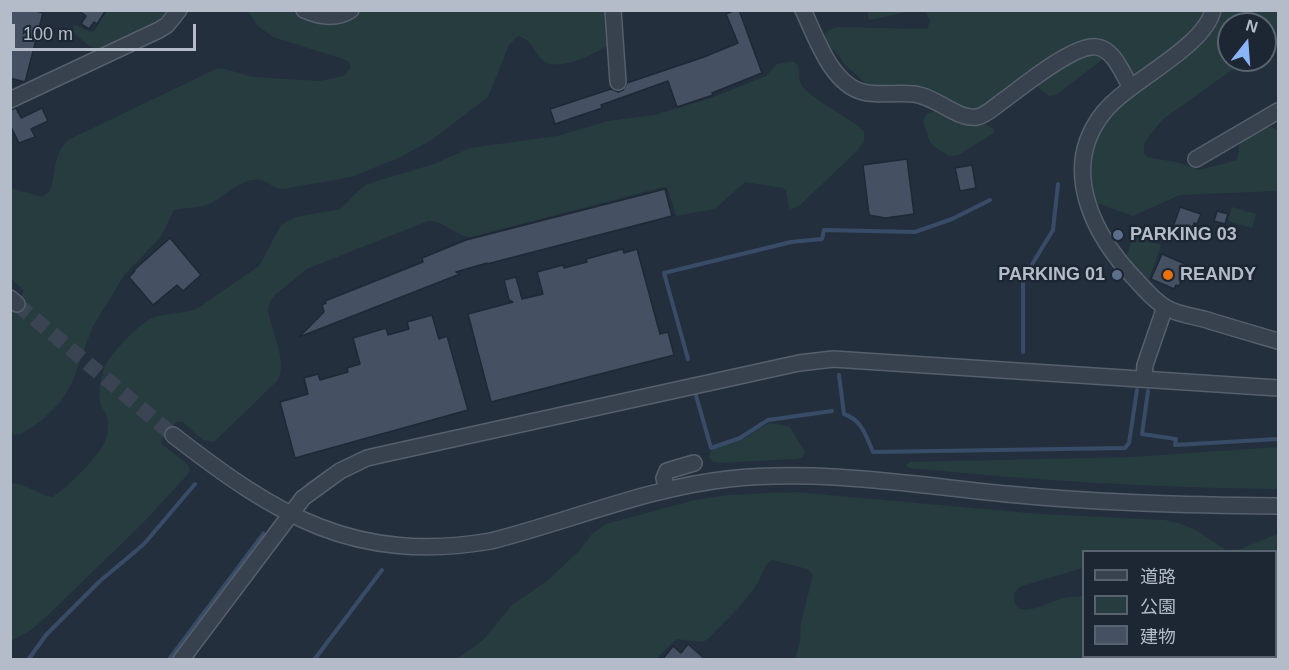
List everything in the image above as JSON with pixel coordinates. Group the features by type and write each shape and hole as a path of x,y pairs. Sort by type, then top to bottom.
{"street":[{"path":"10,100 159,30 167,25 179,10"},
{"path":"304,10 323,16 335,16 351,10"},
{"path":"612,10 618,82"},
{"path":"803,10 836,74 853,88 876,93 920,95 960,115 969,117 986,113 1053,65 1091,46 1108,51 1131,87"},
{"path":"1213,10 1204,30 1131,87 1105,111 1095,125 1084,156 1082,174 1091,214 1111,252 1132,277 1165,307 1278,341"},
{"path":"1196,159 1278,111"},
{"path":"1144,379 1145,365 1165,307"},
{"path":"181,660 303,498 327,479 367,458 810,361 844,359 1278,387"},
{"path":"174,435 230,477 290,515 360,540 394,545 438,547 492,541 667,490 726,479 795,476 1041,497 1278,506"},
{"path":"667,490 664,478 667,471 694,463"}],"green space":[{"path":"361,10 609,11 609,45 575,61 556,64 547,63 541,59 529,42 518,36 509,45 488,97 433,139 401,157 351,177 283,189 261,180 247,181 206,205 174,210 160,238 125,274 92,328 72,383 61,401 41,421 21,434 15,435 11,432 11,308 24,291 11,278 11,188 42,197 49,192 59,152 68,140 216,69 225,69 253,77 320,81 343,76 351,68 349,62 273,37 258,26 248,11 290,11 309,19 349,18"},
{"path":"912,10 869,20 867,11"},
{"path":"107,11 168,11 156,22 98,49 89,46 74,33 73,26 76,25 90,32 94,31"},
{"path":"926,11 1207,11 1186,37 1141,72 1129,73 1102,42 977,112 869,86 824,42 823,37 827,31 837,27 927,29 930,21"},
{"path":"1278,11 1278,38 1277,12 1220,12"},
{"path":"1217,20 1217,72 1229,72 1162,120 1144,143 1144,154 1199,170 1237,160 1240,141 1263,128 1273,128 1278,130 1278,191 1180,195 1133,216 1097,203 1091,189 1090,163 1101,129 1124,101 1200,42"},
{"path":"1085,52 1103,54 1103,59 1056,95 1049,96 1039,88 1038,82"},
{"path":"789,62 798,65 800,82 805,89 864,131 864,142 857,151 798,207 789,209 786,191 783,188 745,182 715,209 676,216 668,189 664,187 471,237 434,221 428,221 307,269 276,294 268,308 280,355 281,365 277,381 214,442 203,440 183,422 176,422 161,443 187,464 190,470 188,474 143,523 45,618 31,630 11,641 11,483 52,497 72,481 94,458 104,443 107,431 108,420 100,397 105,366 120,346 145,322 158,316 198,308 259,266 281,225 296,217 341,209 367,184 434,164 470,148 557,136 608,121 654,115 711,98 766,76 777,64"},
{"path":"939,111 969,122 985,124 994,129 994,133 958,155 949,156 930,142 923,122 927,113"},
{"path":"1232,207 1256,214 1252,228 1228,221"},
{"path":"1133,236 1161,245 1148,282 1126,258"},
{"path":"769,423 790,427 805,452 803,457 719,463 713,462 709,457 710,452 715,448 741,440"},
{"path":"1278,447 1278,489 1047,480 909,468 906,465 910,462 1132,457"},
{"path":"795,492 1040,514 1165,520 1179,523 1194,529 1226,550 1082,550 1082,568 1022,586 1016,591 1014,597 1016,605 1020,609 1027,610 1064,598 1082,596 1082,658 1277,658 1277,608 1278,657 1276,660 795,659 813,575 807,569 772,560 746,599 708,639 703,642 676,639 656,659 457,659 483,640 512,605 547,581 580,550 592,534 606,524 695,500 728,495"},
{"path":"1278,534 1278,578 1277,550 1226,550 1240,549"}],"water":[{"path":"263,531 269,535 175,659 166,660"}],"building":[{"path":"10,10 32,10 43,13 25,82 10,78"},
{"path":"78,10 106,10 97,24 94,22 89,29 81,24 86,16"},
{"path":"739,10 762,73 712,93 713,95 677,107 668,81 555,124 550,109 611,89 618,92 623,90 627,83 738,43 726,14"},
{"path":"16,108 21,118 42,108 48,121 31,129 35,137 19,143 10,125 10,110"},
{"path":"907,159 914,214 885,218 869,215 863,165"},
{"path":"972,165 976,188 960,191 955,168"},
{"path":"665,189 672,216 456,272 460,274 299,337 324,312 322,305 326,303 325,301 423,262 422,258 466,240"},
{"path":"1180,207 1201,214 1197,224 1194,223 1190,236 1172,230"},
{"path":"1217,211 1228,214 1225,224 1214,221"},
{"path":"170,238 201,275 183,291 177,285 153,305 129,277"},
{"path":"623,249 624,253 637,249 660,334 668,332 674,355 491,402 468,314 513,302 509,300 504,280 516,277 522,299 543,294 537,272 587,262 586,259"},
{"name":"REANDY","path":"1162,254 1185,264 1183,269 1186,270 1179,286 1176,285 1174,289 1151,279"},
{"path":"432,315 439,339 447,336 468,410 295,458 280,402 308,394 304,378 318,374 320,380 348,372 347,368 360,364 353,338 386,328 388,335 409,329 407,322"},
{"path":"688,644 706,660 662,660 673,646 681,653"}],"waterway":[{"path":"1023,352 1023,279 1053,230 1058,184"},
{"path":"688,359 664,273 791,242 822,239 824,230 915,232 952,219 990,200"},
{"path":"839,375 844,414 859,424 873,452 1125,448 1129,443 1137,390"},
{"path":"1148,391 1142,434 1176,439 1175,445 1278,439"},
{"path":"695,392 711,448 740,438 768,420 832,411"},
{"path":"307,486 328,471"},
{"path":"28,660 46,635 100,581 144,544 195,484"},
{"path":"314,660 382,570"}],"tunnel":[{"path":"17,304 173,435"}],"place":[{"name":"PARKING 03","path":"1118,235"},
{"name":"PARKING 01","path":"1117,275"},
{"name":"REANDY","path":"1168,275"}]}
